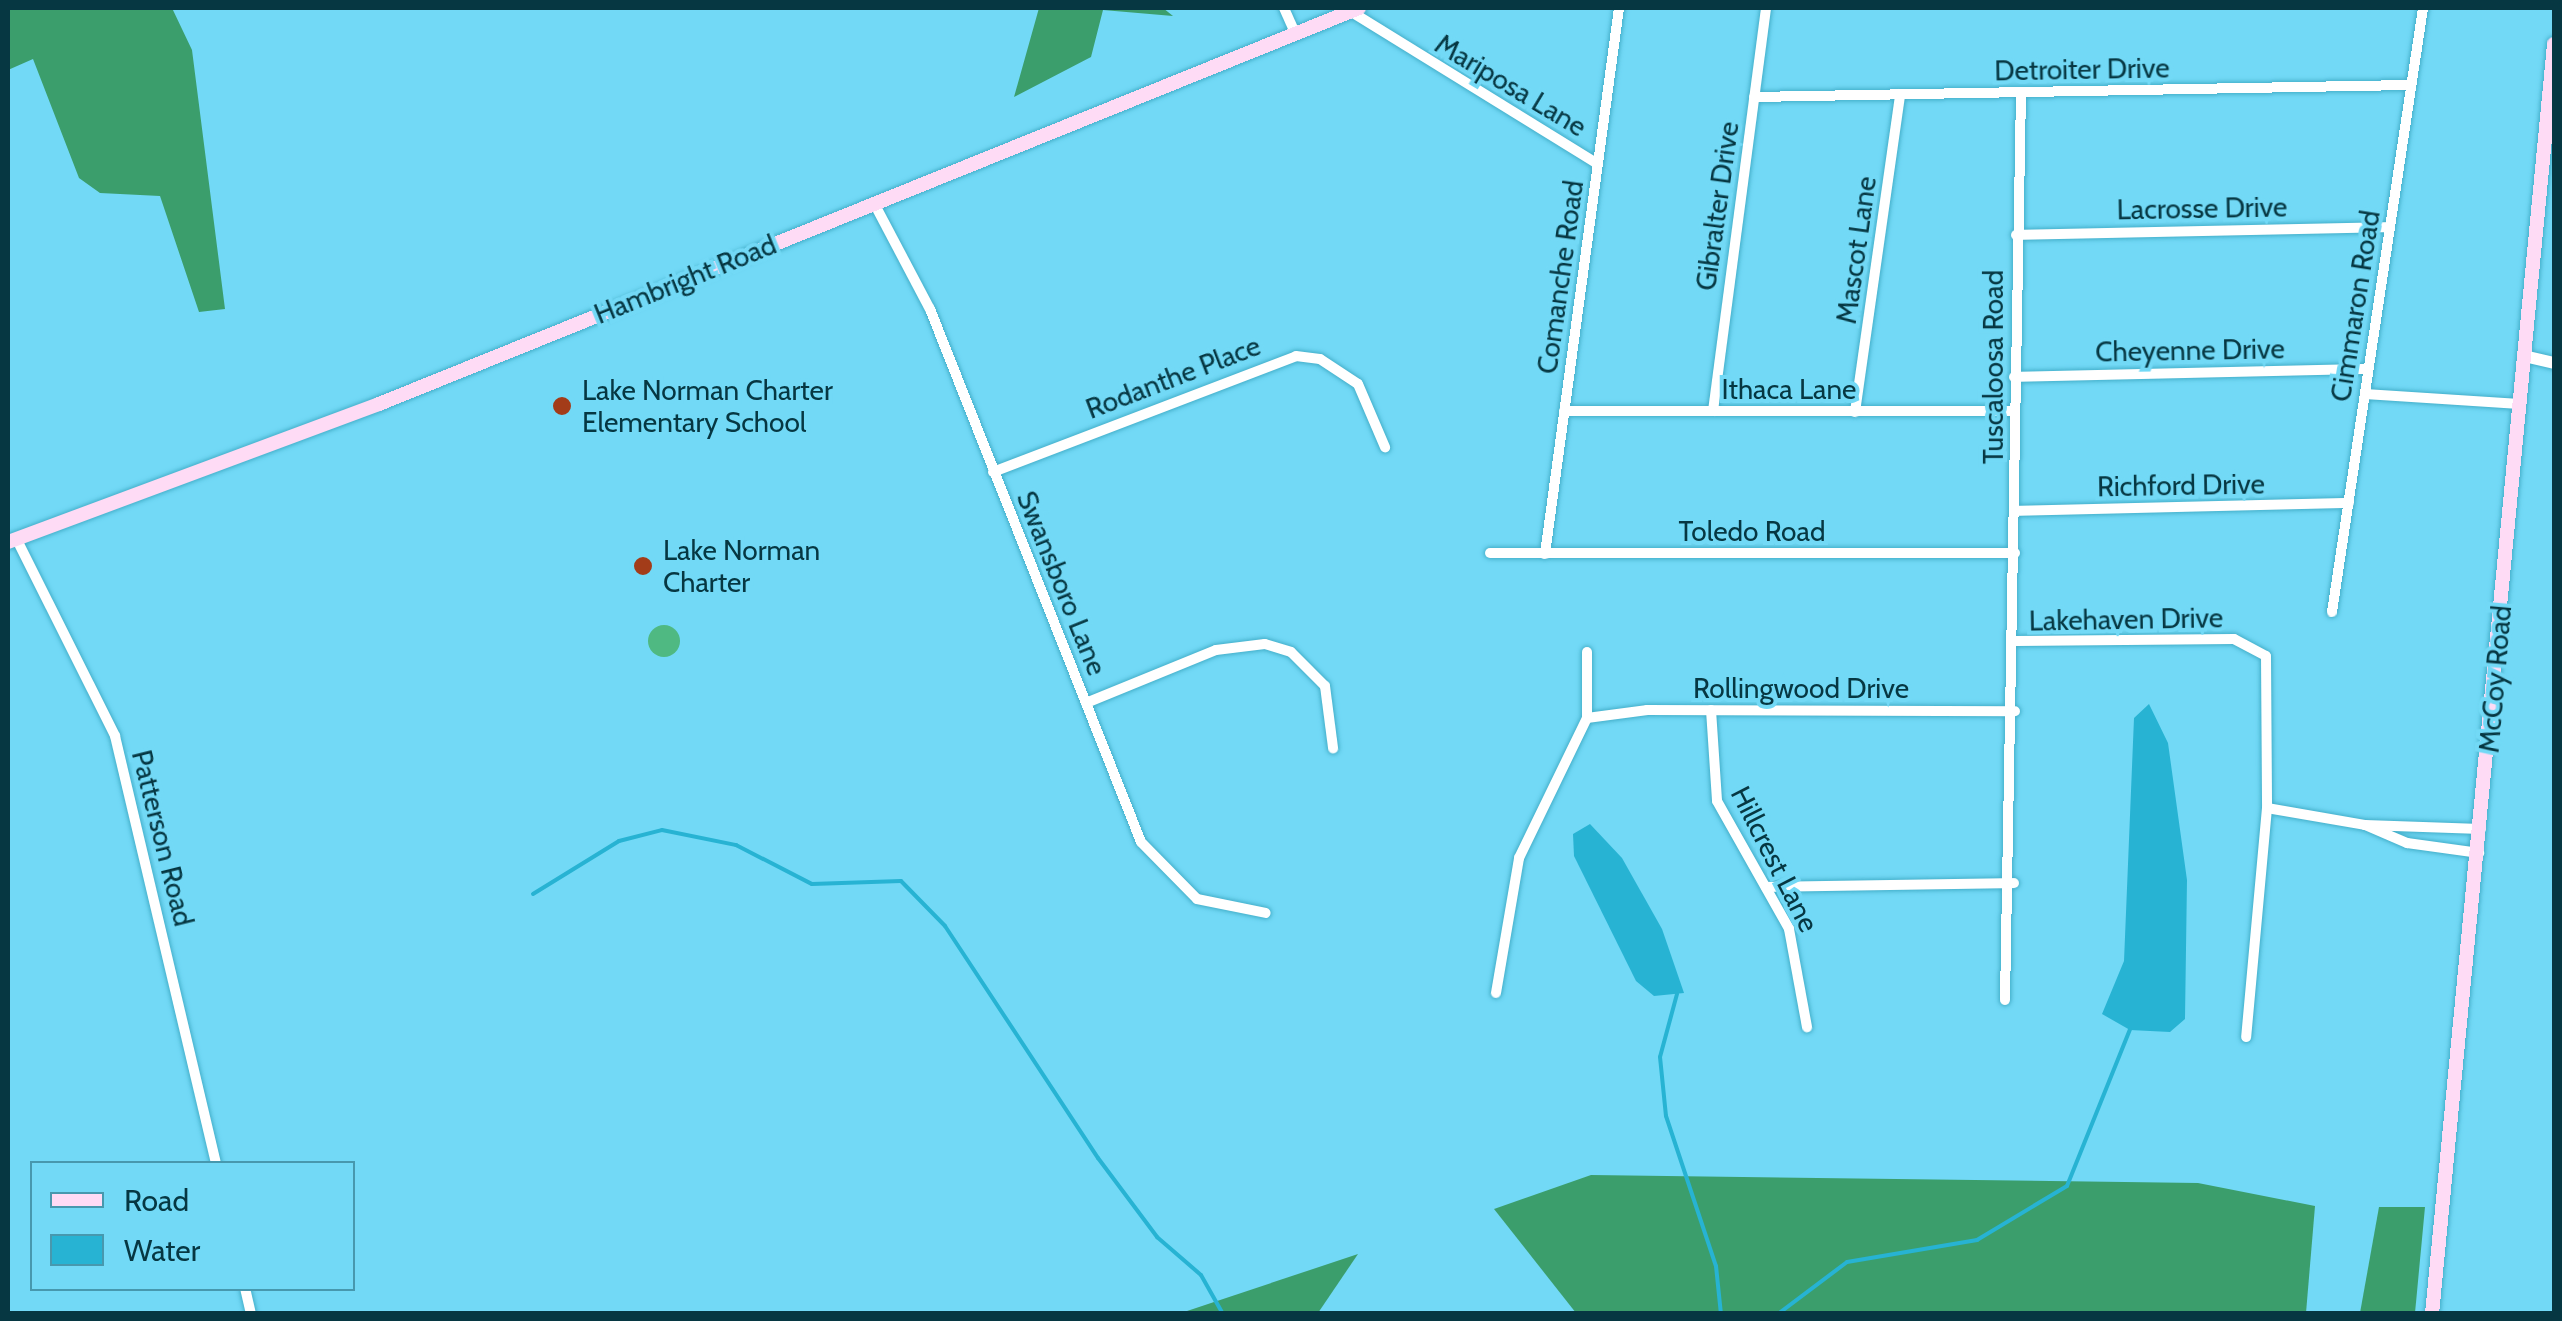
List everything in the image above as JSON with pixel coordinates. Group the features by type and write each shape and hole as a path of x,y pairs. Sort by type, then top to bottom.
{"main road":[{"name":"Hambright Road","path":"12,541 874,203 1354,9"},
{"name":"McCoy Road","path":"2432,1314 2554,44"}],"street":[{"path":"1284,8 1294,32"},
{"name":"Comanche Road","path":"1545,554 1619,8"},
{"name":"Gibralter Drive","path":"1713,412 1766,8"},
{"name":"Cimmaron Road","path":"2332,612 2423,8"},
{"name":"Mariposa Lane","path":"1354,9 1598,164"},
{"name":"Detroiter Drive","path":"1754,97 2411,86"},
{"name":"Tuscaloosa Road","path":"2016,641 2014,377 2022,92"},
{"name":"Mascot Lane","path":"1855,412 1900,94"},
{"name":"Swansboro Lane","path":"874,203 930,309 1086,703 1159,869 1214,907 1266,913"},
{"name":"Lacrosse Drive","path":"2016,235 2390,227"},
{"name":"Rodanthe Place","path":"994,472 1296,356 1320,359 1358,384 1385,447"},
{"path":"2524,356 2554,364"},
{"name":"Cheyenne Drive","path":"2014,377 2368,368"},
{"path":"2365,394 2520,404"},
{"name":"Ithaca Lane","path":"1564,411 2014,412"},
{"name":"Richford Drive","path":"2015,510 2348,504"},
{"name":"Patterson Road","path":"12,541 115,736 215,1161"},
{"name":"Toledo Road","path":"1490,554 2015,553"},
{"name":"Lakehaven Drive","path":"2006,1000 2014,884 2016,641 2256,644 2268,666 2266,808 2246,1037"},
{"path":"1086,703 1216,650 1264,644 1303,661 1325,686 1333,748"},
{"path":"1496,993 1516,868 1588,718 1587,652"},
{"name":"Rollingwood Drive","path":"1588,718 1711,710 2016,710"},
{"name":"Hillcrest Lane","path":"1711,710 1717,802 1766,887 1800,964 1807,1027"},
{"path":"2266,808 2365,825 2481,829"},
{"path":"2365,825 2407,844 2478,853"},
{"path":"1766,887 2014,884"}],"green space":[{"path":"8,8 172,8 192,50 225,309 199,312 160,196 100,193 79,178 33,59 8,70"},
{"path":"1039,8 1163,8 1173,16 1103,10 1091,57 1014,97"},
{"path":"664,625 675,630 680,641 675,652 664,657 653,652 648,641 653,630"},
{"path":"1591,1175 2198,1183 2315,1206 2306,1313 1576,1313 1494,1209"},
{"path":"2379,1207 2425,1207 2415,1313 2360,1313"},
{"path":"1358,1254 1318,1313 1181,1313"}],"water":[{"path":"2149,704 2168,743 2187,880 2185,1019 2170,1032 2130,1030 2102,1014 2124,961 2134,718"},
{"path":"1590,824 1622,858 1662,929 1684,993 1654,996 1636,981 1574,856 1573,834"}],"waterway":[{"path":"533,894 619,841 662,830 736,845 812,884 901,881 945,926 1098,1158 1157,1237 1201,1275 1223,1314"},
{"path":"1677,994 1660,1057 1666,1116 1716,1266 1721,1314"},
{"path":"1778,1314 1847,1262 1977,1240 2067,1186 2130,1029"}],"place":[{"name":"Lake Norman Charter Elementary School","path":"562,406"},
{"name":"Lake Norman Charter","path":"643,566"}]}
